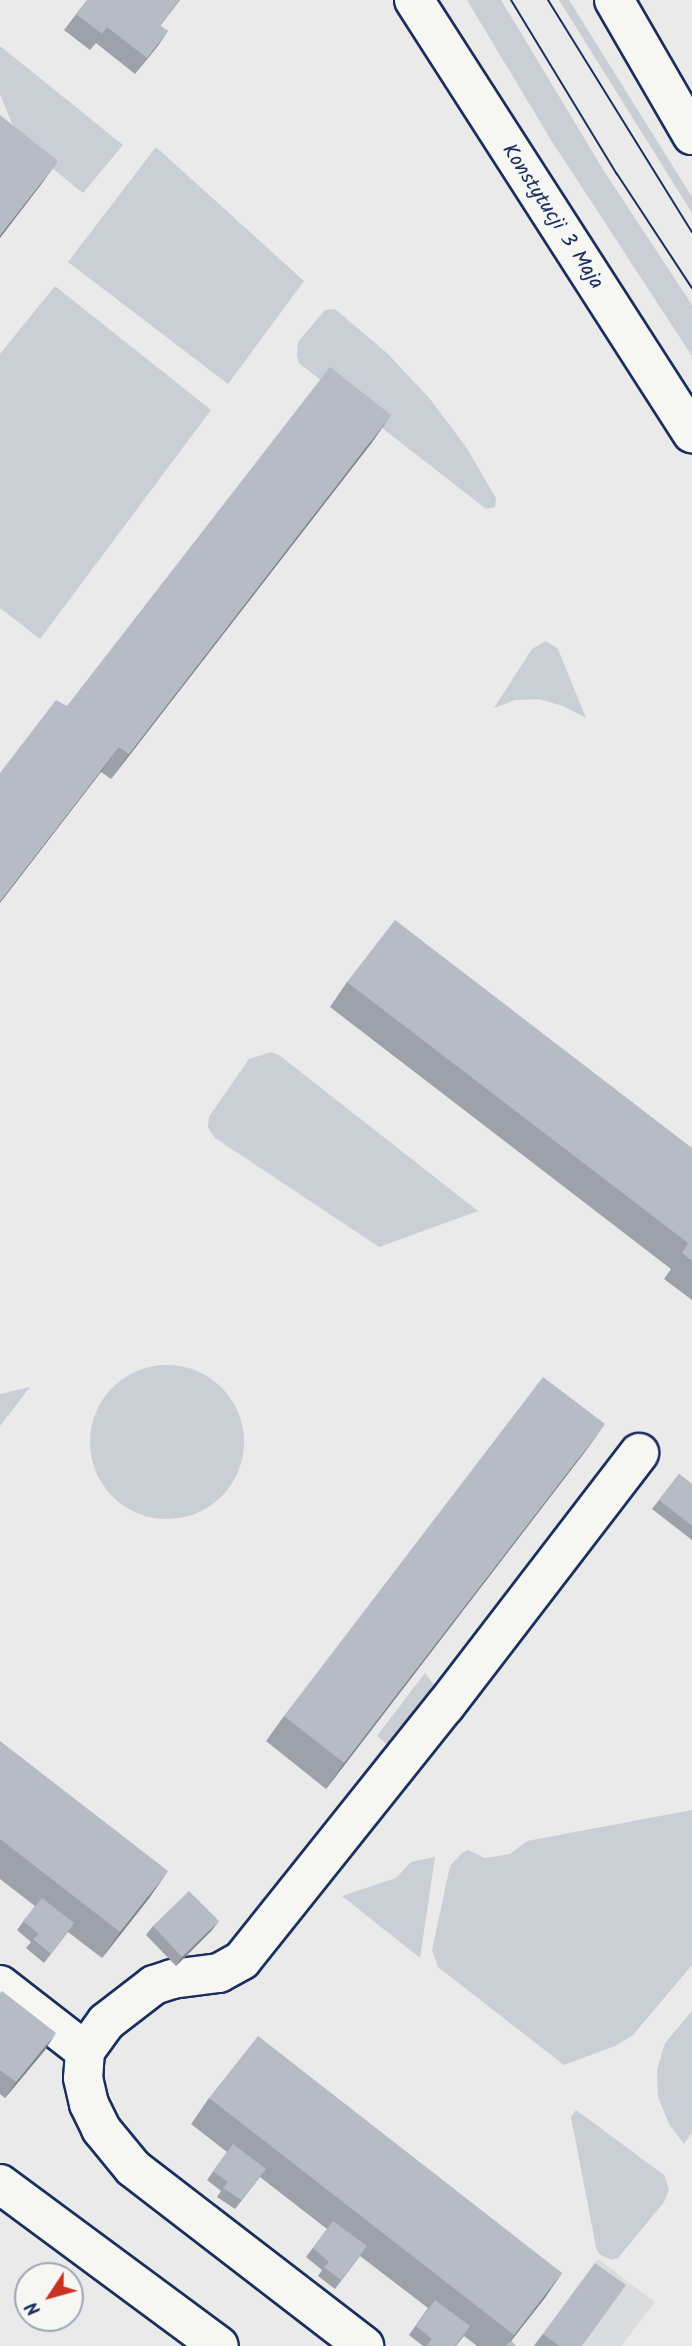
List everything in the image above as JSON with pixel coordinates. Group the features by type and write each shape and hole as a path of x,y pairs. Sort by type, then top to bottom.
{"street":[{"name":"Konstytucji 3 Maja","path":"414,0 692,433"},
{"path":"614,0 692,135"},
{"path":"364,2346 133,2168 101,2129 89,2104 83,2078 85,2051 106,2022 154,1985 173,1979 219,1973 243,1960 445,1706 639,1453"},
{"path":"0,1985 85,2051"},
{"path":"0,2183 219,2346"}],"shaded area":[{"path":"467,0 501,0 604,171 692,305 692,356 551,140"},
{"path":"559,0 569,0 692,197 692,213"},
{"path":"0,46 123,145 83,193 19,141 0,94"},
{"path":"156,147 304,281 228,384 68,262"},
{"path":"55,286 211,410 40,639 0,608 0,354"},
{"path":"335,309 388,354 430,399 466,447 496,498 495,507 486,509 299,363 298,342 325,310"},
{"path":"546,641 558,649 586,718 563,706 539,699 515,700 494,708 532,649"},
{"path":"271,1052 279,1055 478,1211 379,1247 215,1138 208,1128 209,1117 249,1059"},
{"path":"167,1365 196,1371 221,1388 238,1413 244,1442 238,1471 221,1496 196,1513 167,1519 138,1513 113,1496 96,1471 90,1442 96,1413 113,1388 138,1371"},
{"path":"30,1387 0,1426 0,1394"},
{"path":"425,1673 438,1690 397,1748 388,1745 377,1736"},
{"path":"692,1810 692,1965 633,2035 615,2046 564,2065 438,1967 432,1950 450,1866 462,1853 468,1850 485,1858 510,1854 527,1841"},
{"path":"435,1857 420,1958 342,1896 396,1878 411,1862"},
{"path":"692,2011 692,2132 684,2144 669,2124 658,2097 657,2070 665,2043"},
{"path":"576,2110 664,2175 669,2190 664,2202 618,2258 612,2260 599,2254 596,2247 571,2117"},
{"path":"598,2259 655,2302 621,2346 533,2346"}],"building":[{"path":"87,0 179,0 160,25 168,31 147,58 107,27 102,34 76,14"},
{"path":"0,115 58,161 0,235"},
{"path":"330,367 391,415 129,754 119,747 0,901 0,773 56,700 67,706"},
{"path":"395,920 692,1148 692,1261 682,1253 688,1243 347,982"},
{"path":"543,1377 605,1424 344,1763 284,1716"},
{"path":"679,1474 692,1484 692,1526 659,1500"},
{"path":"0,1741 168,1871 120,1932 0,1839"},
{"path":"189,1891 219,1921 182,1957 153,1926"},
{"path":"42,1898 74,1923 51,1954 33,1939 39,1934 23,1921"},
{"path":"2,1991 56,2033 16,2082 0,2070"},
{"path":"258,2036 562,2273 514,2335 209,2098"},
{"path":"233,2144 266,2169 241,2200 223,2188 228,2182 213,2171"},
{"path":"333,2221 367,2246 341,2280 324,2267 329,2262 313,2248"},
{"path":"595,2263 626,2285 582,2346 559,2346 543,2334"},
{"path":"435,2300 470,2326 455,2346 427,2346 432,2339 416,2326"}],"tram line":[{"path":"511,0 617,174 692,288"},
{"path":"548,0 692,232"}]}
